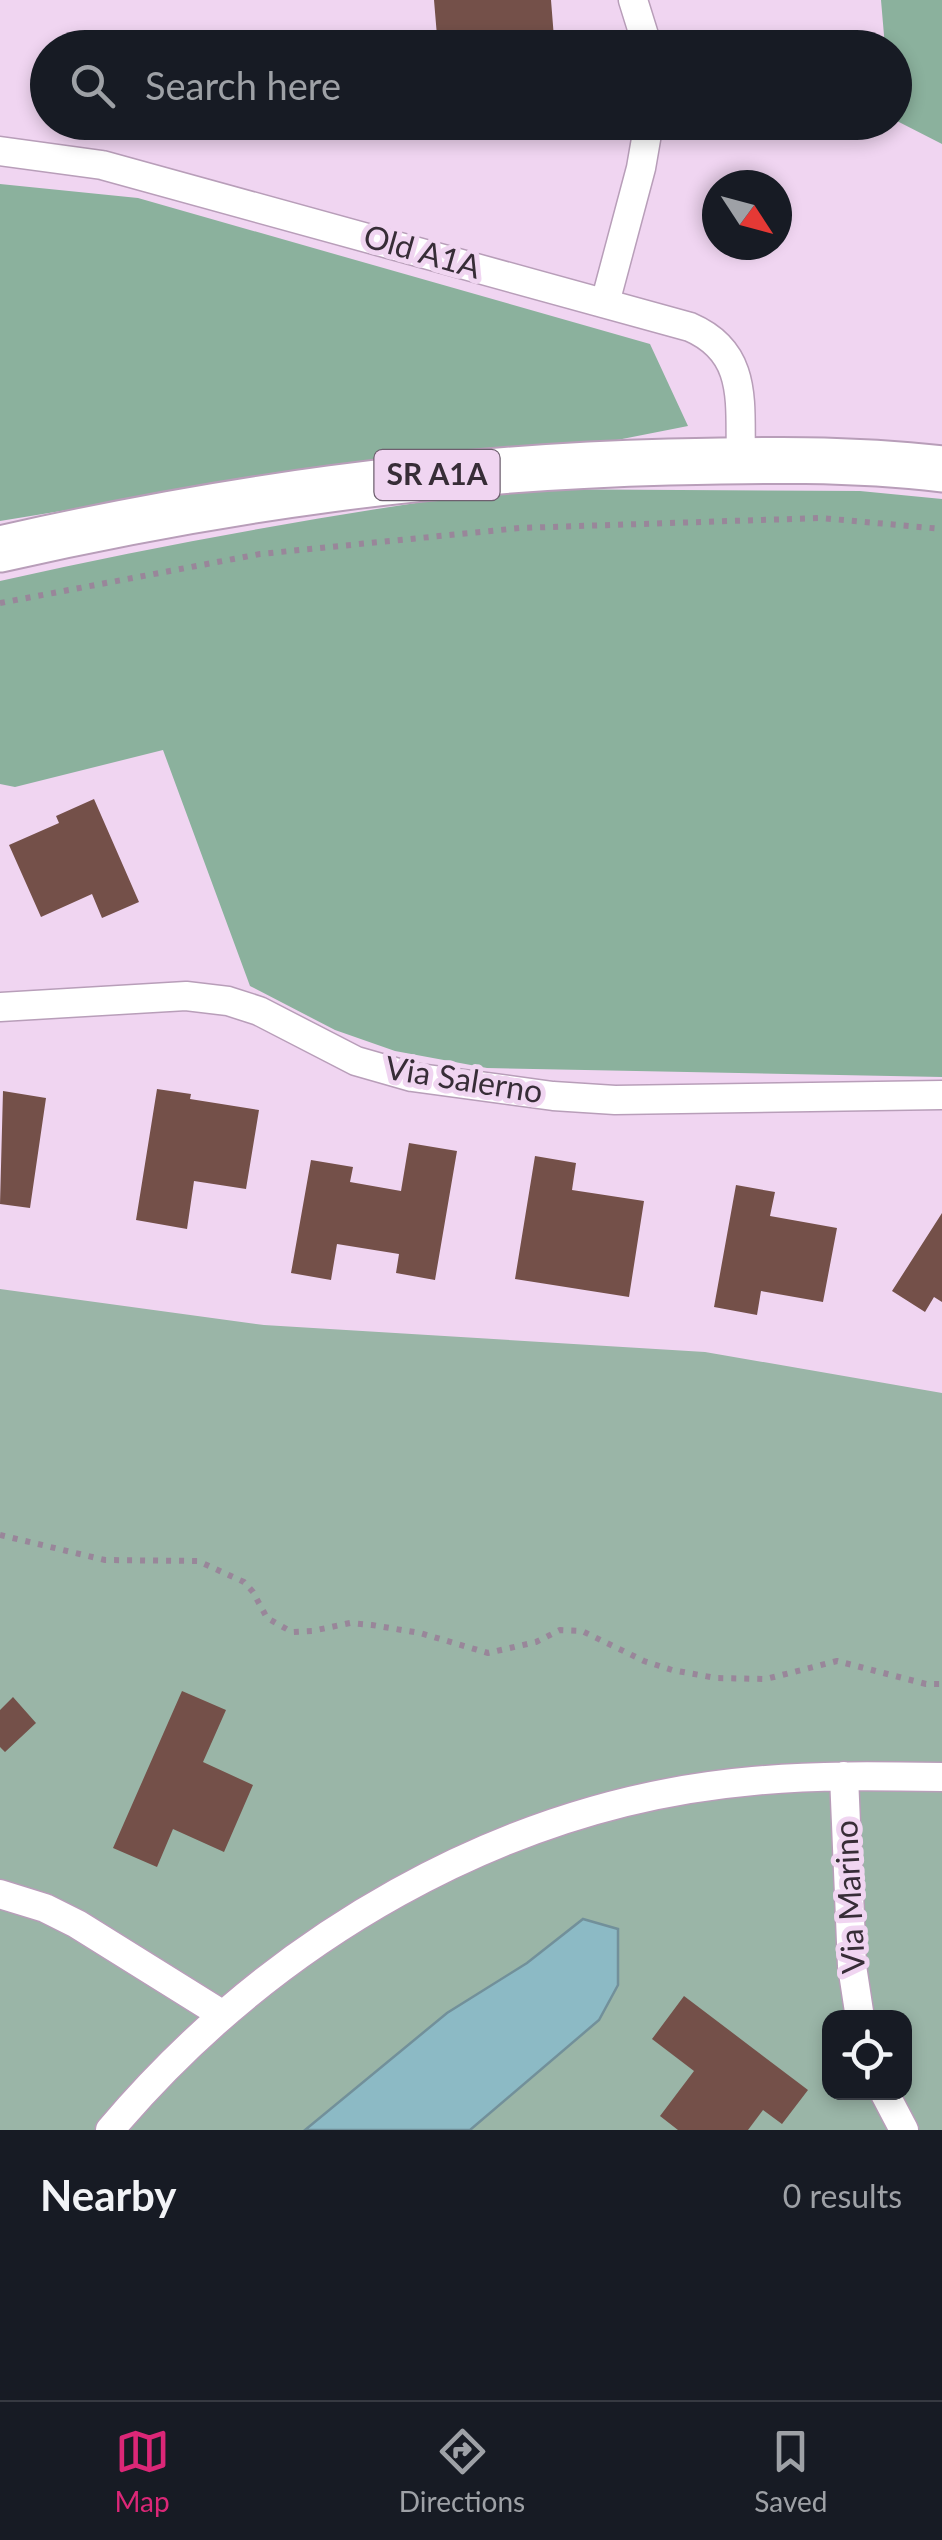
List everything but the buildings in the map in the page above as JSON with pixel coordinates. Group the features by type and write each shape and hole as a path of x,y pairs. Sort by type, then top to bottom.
{"main road":[{"name":"SR A1A","path":"0,550 215,505 391,479 535,468 741,460 880,462 942,469"}],"street":[{"path":"634,0 643,30"},
{"path":"605,303 646,140"},
{"name":"Old A1A","path":"0,151 102,165 690,327 723,349 737,372 741,460"},
{"name":"Via Salerno","path":"0,1007 186,996 228,1002 259,1012 356,1061 412,1076 552,1096 616,1100 942,1096"},
{"path":"110,2130 223,2015 259,1984 346,1922 414,1883 523,1836 606,1808 750,1781 844,1776 942,1777"},
{"name":"Via Marino","path":"844,1776 852,1966 859,2010"},
{"path":"0,1894 45,1908 76,1924 223,2015"},
{"path":"888,2100 904,2130"}],"path":[{"path":"0,602 260,554 520,528 821,518 942,529"},
{"path":"0,1535 105,1560 198,1561 244,1582 267,1618 292,1632 361,1624 420,1633 488,1653 536,1642 560,1630 582,1631 644,1661 716,1678 766,1679 837,1661 926,1684 942,1684"}],"shaded area":[{"path":"881,0 942,0 942,144 912,129 912,30 884,30"},
{"path":"0,184 138,198 650,344 688,426 612,441 391,457 0,521"},
{"path":"510,489 860,491 942,499 942,1077 487,1068 395,1051 335,1030 250,986 163,750 15,787 0,784 0,581 254,530"},
{"path":"0,1289 264,1325 705,1352 942,1393 942,2130 0,2130"},
{"path":"583,1919 618,1929 618,1985 599,2020 470,2130 305,2130 447,2013 527,1963"}]}
